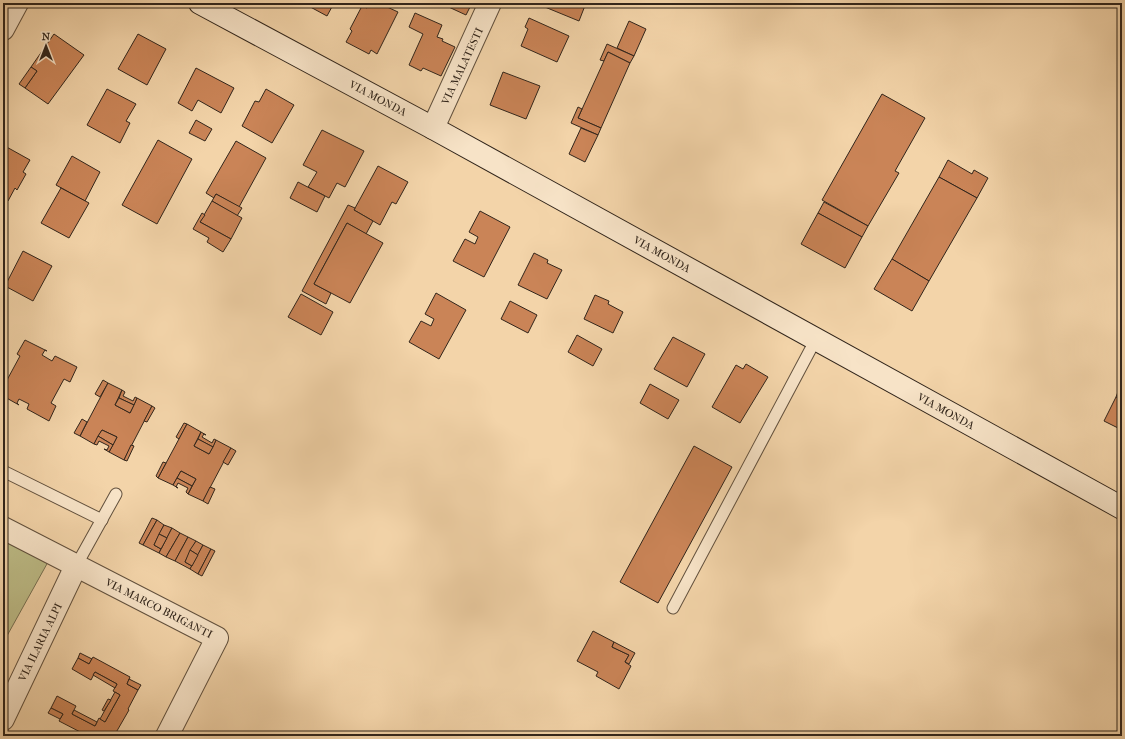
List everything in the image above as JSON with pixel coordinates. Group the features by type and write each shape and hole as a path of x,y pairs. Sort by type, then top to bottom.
{"main road":[{"path":"3,29 17,3"},
{"name":"VIA MONDA","path":"200,3 433,128 1122,508"},
{"name":"VIA MALATESTI","path":"433,128 490,3"},
{"name":"VIA MARCO BRIGANTI","path":"3,528 217,638 167,736"},
{"name":"VIA ILARIA ALPI","path":"3,719 76,566"}],"lane":[{"path":"673,608 816,339"},
{"path":"3,471 102,520"},
{"path":"76,566 116,494"}],"shaded area":[{"path":"3,538 48,562 3,643"}],"building":[{"path":"303,3 334,3 327,16"},
{"path":"370,3 387,3 385,6 398,12 377,54 371,50 369,54 346,42 352,31 350,29 362,6 367,8"},
{"path":"440,3 472,3 466,15"},
{"path":"541,3 586,3 579,21 540,5"},
{"path":"415,13 442,25 437,37 455,47 441,76 423,68 421,71 409,65 423,34 409,27"},
{"path":"529,18 569,36 557,62 521,46 528,29 525,27"},
{"path":"629,21 646,29 634,56 617,48"},
{"path":"54,34 84,55 48,104 25,88 37,71 31,67"},
{"path":"138,34 166,49 147,85 118,69"},
{"path":"607,44 634,56 630,63 608,52 604,61 600,60"},
{"path":"608,52 630,63 601,128 578,118"},
{"path":"31,67 37,71 25,88 19,84"},
{"path":"196,68 234,88 221,113 198,100 192,111 178,103"},
{"path":"503,72 540,86 526,119 490,105"},
{"path":"107,89 136,104 126,121 130,123 120,143 87,125"},
{"path":"266,89 294,105 272,143 242,126 255,101 259,102"},
{"path":"882,94 925,118 895,171 899,173 868,226 822,200"},
{"path":"578,107 582,109 578,118 601,128 598,135 571,123"},
{"path":"196,120 212,129 205,141 189,133"},
{"path":"581,128 598,135 585,162 569,154"},
{"path":"322,130 364,151 345,187 337,183 329,198 308,187 317,172 303,165"},
{"path":"158,140 192,159 157,224 122,205"},
{"path":"236,141 266,158 239,207 216,194 214,198 206,193"},
{"path":"3,145 30,160 23,172 26,174 17,190 15,188 8,201 3,198"},
{"path":"72,156 100,172 85,201 56,185"},
{"path":"948,160 972,174 974,170 988,178 977,198 939,177"},
{"path":"378,166 408,182 396,204 392,202 380,225 354,210"},
{"path":"939,177 977,198 929,281 892,259"},
{"path":"298,182 325,196 317,212 290,198"},
{"path":"61,188 89,203 69,238 41,223"},
{"path":"216,194 242,208 237,216 212,201"},
{"path":"212,201 242,218 231,239 200,222"},
{"path":"824,202 868,226 862,237 818,213"},
{"path":"348,205 355,208 354,210 373,221 366,234 347,223 314,284 331,293 326,304 302,291"},
{"path":"480,211 510,227 484,277 453,261 465,239 475,244 478,237 469,232"},
{"path":"202,213 205,215 200,222 231,239 223,252 207,242 209,238 193,229"},
{"path":"818,213 862,237 845,268 801,244"},
{"path":"347,223 383,243 350,303 314,284"},
{"path":"23,251 52,266 33,301 5,286"},
{"path":"534,253 548,260 547,263 562,270 547,299 518,285"},
{"path":"892,259 929,281 912,311 874,289"},
{"path":"436,293 466,310 439,359 409,342 421,321 431,326 434,319 425,314"},
{"path":"301,294 333,312 321,335 288,317"},
{"path":"595,295 609,301 608,304 623,312 613,333 584,319"},
{"path":"510,301 537,315 528,333 501,319"},
{"path":"577,335 602,349 593,366 568,352"},
{"path":"673,337 705,354 687,387 654,369"},
{"path":"25,340 45,350 42,355 52,361 55,356 77,367 70,382 64,379 51,403 56,406 49,421 27,409 29,404 19,399 17,403 19,405 3,396 3,382 5,379 7,380 20,356 17,354"},
{"path":"746,364 768,377 740,423 712,407 736,365 743,369"},
{"path":"103,380 108,383 100,397 95,394"},
{"path":"108,383 122,390 115,405 130,413 137,398 152,406 124,460 109,452 117,437 102,430 94,444 80,436"},
{"path":"650,384 679,400 668,419 640,403"},
{"path":"1119,389 1122,390 1122,400 1116,397"},
{"path":"122,390 125,392 123,396 133,401 135,397 137,398 134,405 119,398"},
{"path":"1116,397 1122,400 1122,430 1104,421"},
{"path":"119,398 134,405 130,413 115,405"},
{"path":"152,406 155,408 147,422 144,421"},
{"path":"82,419 87,422 80,436 74,433"},
{"path":"184,423 187,424 179,439 176,437"},
{"path":"187,424 201,432 194,446 209,454 216,440 231,448 203,501 188,494 196,479 181,471 173,485 158,478"},
{"path":"102,430 117,437 113,445 98,436"},
{"path":"201,432 206,435 204,434 202,437 212,443 214,439 216,440 213,447 198,439"},
{"path":"98,436 113,445 109,452 104,449 107,450 109,446 99,441 97,445 94,444"},
{"path":"198,439 213,447 209,454 194,446"},
{"path":"131,445 134,446 127,461 124,460"},
{"path":"694,446 732,467 658,603 620,582"},
{"path":"231,448 236,451 228,465 223,462"},
{"path":"163,462 166,463 158,478 156,476"},
{"path":"181,471 196,479 192,486 177,478"},
{"path":"177,478 192,486 188,494 186,492 188,488 178,483 176,487 173,485"},
{"path":"210,487 215,489 208,504 203,501"},
{"path":"152,518 157,520 143,545 139,543"},
{"path":"157,520 164,525 154,545 161,549 159,553 143,545"},
{"path":"164,525 172,528 167,538 159,534"},
{"path":"172,528 180,533 166,557 159,553"},
{"path":"180,533 188,537 175,561 166,557"},
{"path":"159,534 167,538 161,549 154,545"},
{"path":"188,537 196,541 185,562 192,566 190,569 175,561"},
{"path":"196,541 203,545 198,555 190,550"},
{"path":"203,545 211,549 198,574 190,569"},
{"path":"211,549 215,551 202,576 198,574"},
{"path":"190,550 198,555 192,566 185,562"},
{"path":"593,631 614,642 612,647 629,655 625,662 631,666 619,689 596,676 598,672 577,661"},
{"path":"614,642 635,653 629,664 625,662 629,655 612,647"},
{"path":"80,653 92,659 89,664 78,658"},
{"path":"93,657 130,677 127,684 138,690 128,709 129,710 114,736 105,736 100,734 99,736 88,736 59,721 63,714 51,708 57,696 76,706 72,714 95,726 99,718 105,722 120,695 113,691 117,684 95,672 91,680 72,669 78,658 89,664"},
{"path":"95,672 117,684 115,688 93,675"},
{"path":"129,679 141,685 138,690 127,684"},
{"path":"115,692 120,695 105,722 100,719"},
{"path":"108,699 111,700 104,711 102,710"},
{"path":"51,708 63,714 60,719 48,713"},
{"path":"74,710 97,722 95,726 72,714"}]}
